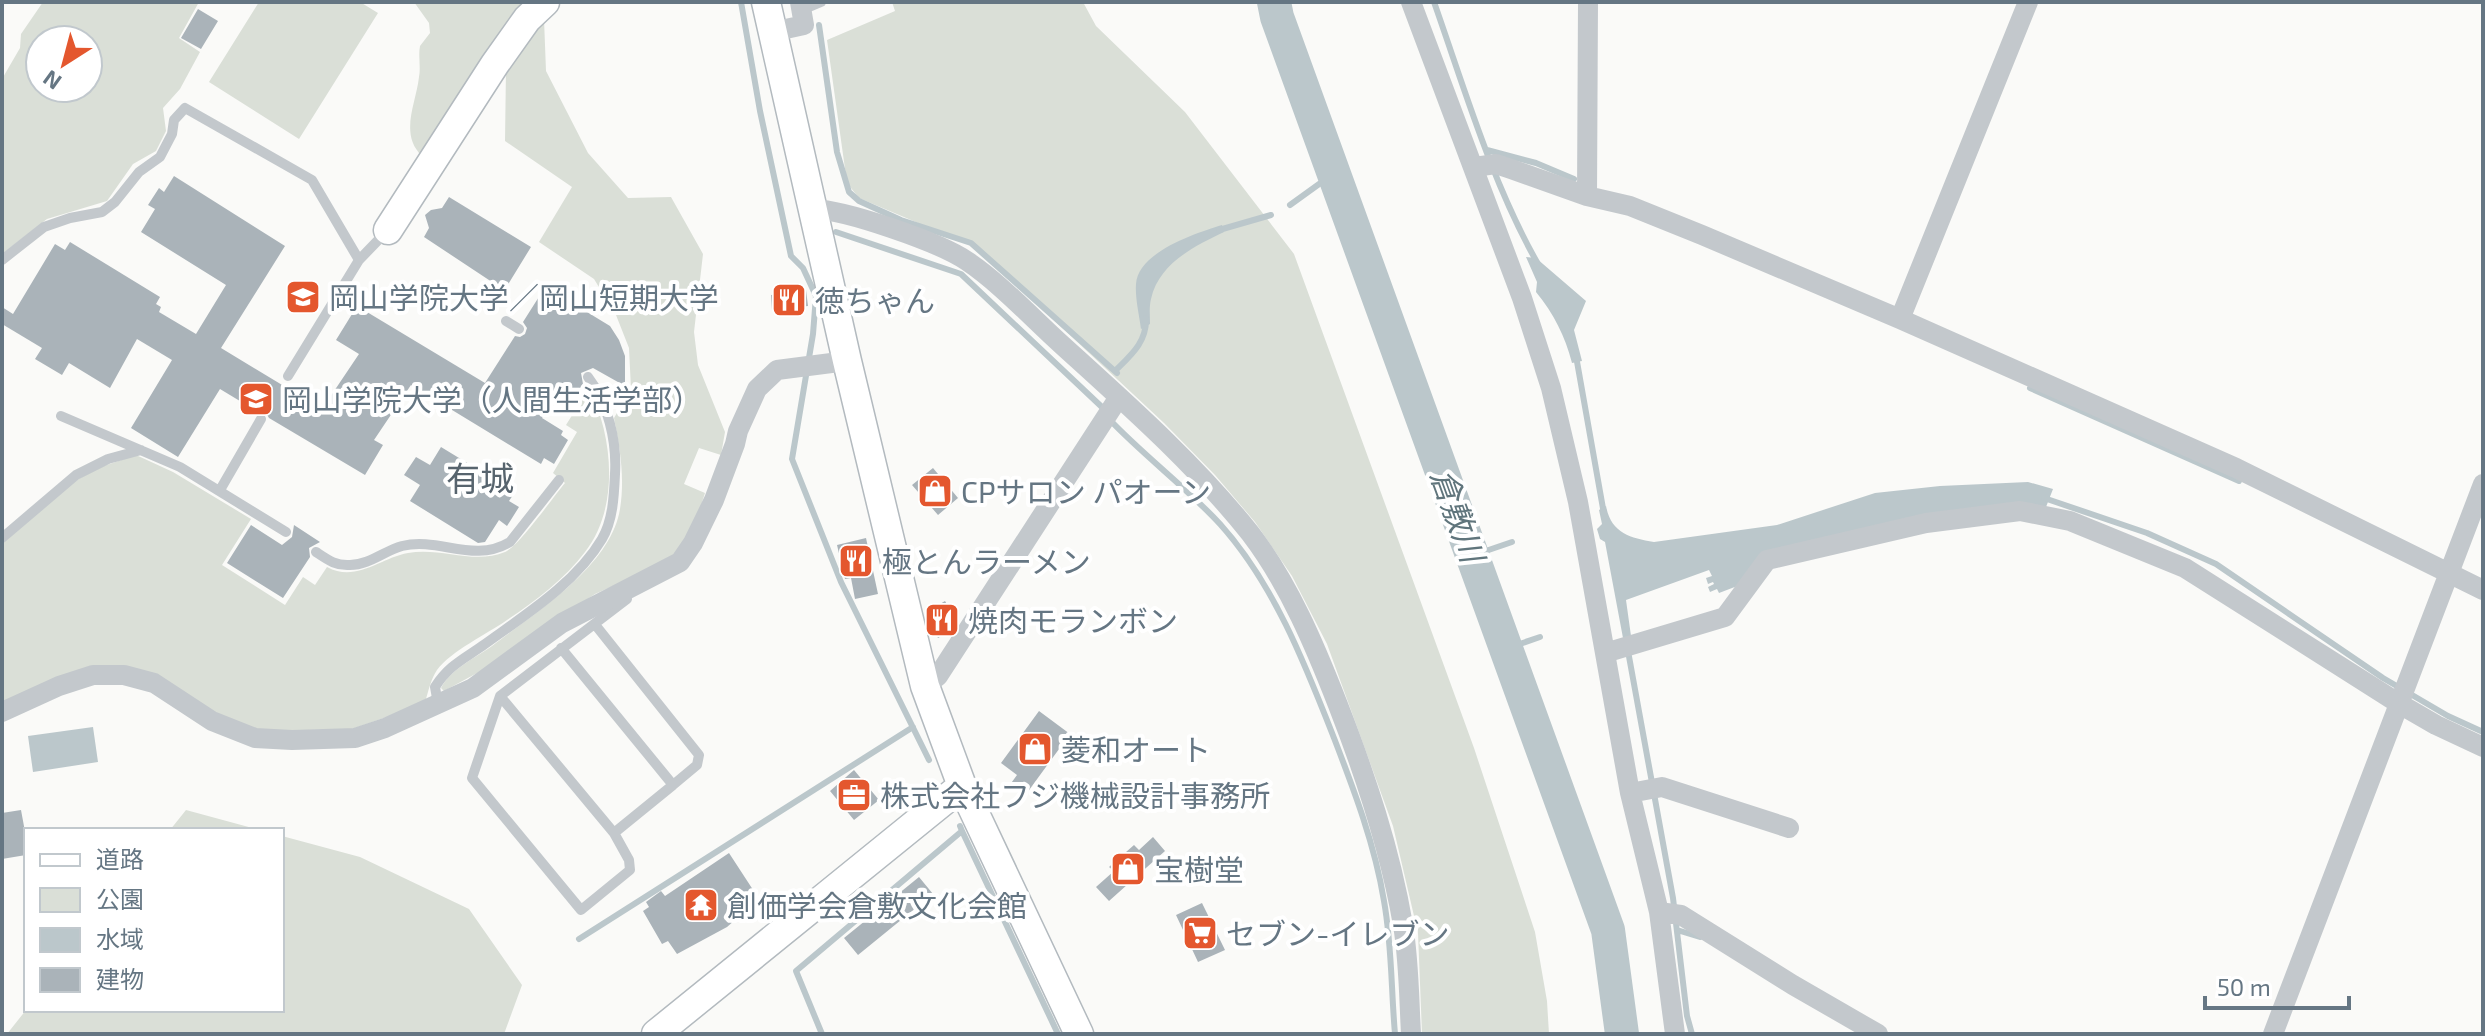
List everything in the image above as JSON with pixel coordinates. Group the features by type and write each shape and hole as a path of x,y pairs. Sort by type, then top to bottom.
{"street":[{"path":"388,230 495,64 527,19 545,2"},
{"path":"766,2 925,686 962,786 1079,1034"},
{"path":"1411,2 1486,165 1522,298 1551,388 1578,502 1621,648 1670,913 1675,1034"},
{"path":"1587,196 1588,2"},
{"path":"1900,319 2028,2"},
{"path":"772,32 804,25 808,5"},
{"path":"1486,165 1630,206 1900,319 2236,468 2447,578 2483,590"},
{"path":"813,209 832,209 911,236 965,259 997,285 1112,406 1180,457 1251,535 1278,575 1320,658 1374,805 1392,868 1403,928 1411,1034"},
{"path":"2,712 59,686 93,675 124,675 154,683 212,721 255,738 355,738 385,728 473,688 562,623 680,562 714,500 738,431 757,389 777,370 847,361"},
{"path":"925,686 938,676 1112,406"},
{"path":"2273,1034 2483,484"},
{"path":"1621,648 1725,617 1767,560 1926,523 2020,511 2070,521 2185,568 2398,703 2483,747"},
{"path":"656,1034 962,786"},
{"path":"1646,790 1789,828"},
{"path":"1670,913 1878,1034"}],"lane":[{"path":"2,260 44,227 102,212 115,202 139,172 160,157 172,134 174,120 185,108 312,180 359,260"},
{"path":"288,376 359,260 388,230"},
{"path":"506,321 519,329"},
{"path":"438,704 435,687 446,669 542,601 580,568 603,538 613,508 616,465 611,427 601,394 588,377"},
{"path":"61,416 180,467 286,532"},
{"path":"220,490 261,419"},
{"path":"2,538 76,475 108,459 141,450"},
{"path":"316,552 336,565 353,566 401,546 423,545 484,553 499,549 510,542 559,480"},
{"path":"500,696 614,833 629,860 630,870 581,910 472,778 500,696 657,575"},
{"path":"597,627 699,755 697,765 614,833"},
{"path":"561,648 673,785"}],"green space":[{"path":"43,2 199,2 179,38 200,52 180,89 163,108 166,131 156,151 133,164 107,201 47,219 2,254 2,79 20,48 24,30 24,104 104,104 104,24 28,24"},
{"path":"259,2 360,2 378,13 299,139 209,82"},
{"path":"414,2 523,2 514,11 422,156 411,138 410,128 420,73 420,46 430,33 429,23"},
{"path":"892,2 1083,2 1096,26 1185,112 1294,254 1474,748 1535,932 1547,1001 1549,1034 1422,1034 1418,933 1393,826 1327,644 1292,576 1255,522 1164,423 997,267 970,245 859,198 847,183 827,40 895,11"},
{"path":"544,19 546,71 588,153 628,198 671,197 703,254 694,332 698,365 725,432 721,455 699,448 684,484 705,493 679,556 595,594 479,672 444,691 441,688 445,681 457,670 549,603 587,569 614,530 620,509 622,474 614,418 631,389 629,348 616,315 594,279 539,242 572,187 505,141 506,68"},
{"path":"589,388 608,449 608,493 596,534 585,552 559,581 451,656 435,673 426,699 404,711 352,729 262,731 230,724 117,667 2,706 2,544 64,488 95,469 136,455 173,472 251,519 222,565 285,605 303,577 315,585 327,567 338,571 358,571 408,553 481,557 493,556 511,548 565,483 553,473 577,432 566,425"},
{"path":"186,810 253,828 172,828"},
{"path":"284,837 360,857 469,909 522,985 504,1034 7,1034 24,1012 284,1012"}],"water":[{"path":"1222,225 1224,232 1180,257 1162,275 1151,299 1150,324 1141,329 1136,284 1147,262 1170,246"},
{"path":"1526,257 1536,258 1586,301 1574,330 1582,361 1572,363 1558,326 1536,292 1537,282"},
{"path":"2028,482 2053,489 2046,507 1792,548 1740,585 1719,593 1717,589 1710,592 1708,587 1714,584 1708,584 1706,578 1712,576 1709,570 1626,600 1631,636 1623,638 1605,542 1600,539 1597,529 1602,524 1599,510 1606,506 1612,522 1623,533 1654,542 1777,525 1875,493"},
{"path":"93,727 98,762 33,772 28,736"}],"building":[{"path":"198,9 218,21 201,49 181,38"},
{"path":"174,176 285,246 221,348 322,409 359,354 336,340 357,306 485,383 515,336 525,334 527,328 523,322 542,292 548,296 550,293 610,326 625,356 625,386 593,368 581,373 583,384 579,390 575,388 568,399 556,392 542,418 563,431 561,435 568,440 554,464 544,458 541,464 411,385 374,440 383,445 365,475 269,418 266,413 258,412 220,389 178,457 131,428 172,360 137,339 110,388 69,363 62,375 35,359 42,348 2,324 2,307 13,314 55,244 65,250 70,242 160,297 156,304 161,307 159,312 196,334 226,285 141,232 155,209 148,205 159,188 164,192"},
{"path":"449,197 531,247 507,286 500,282 498,286 424,237 429,228 425,215 442,208"},
{"name":"徳ちゃん","path":"806,290 808,306 772,310 771,295"},
{"path":"441,447 515,492 509,501 519,507 507,526 499,520 485,542 478,543 410,501 420,485 404,475 416,457 430,465"},
{"name":"CPサロン パオーン","path":"933,468 958,498 938,515 912,485"},
{"path":"251,525 282,545 292,537 294,525 320,542 309,548 310,557 283,598 227,563"},
{"name":"極とんラーメン","path":"866,538 878,594 855,599 851,578 845,579 837,545"},
{"name":"焼肉モランボン","path":"945,601 957,622 952,630 938,638 925,613"},
{"name":"菱和オート","path":"1039,711 1070,734 1024,797 1009,786 1017,775 1001,763"},
{"name":"株式会社フジ機械設計事務所","path":"854,770 879,800 854,820 830,791"},
{"path":"21,810 24,855 2,859 2,813"},
{"name":"宝樹堂","path":"1153,837 1165,851 1109,901 1096,887 1114,871 1109,867 1134,845 1139,850"},
{"name":"創価学会倉敷文化会館","path":"729,853 759,899 727,927 677,954 668,941 662,944 643,911 649,907 646,902 661,891 665,896"},
{"path":"919,877 933,894 858,955 844,938"},
{"name":"セブン-イレブン","path":"1202,903 1225,950 1198,962 1176,915"}],"waterway":[{"path":"741,2 760,111 791,256 803,268 816,296 813,334 792,459 841,582 929,760"},
{"name":"倉敷川","path":"1274,2 1608,930 1622,1034"},
{"path":"1434,2 1493,169 1538,264"},
{"path":"819,25 837,152 849,192 859,201 901,220 971,243 1117,373"},
{"path":"1487,150 1536,163 1574,179"},
{"path":"1290,205 1333,174"},
{"path":"1219,230 1271,215"},
{"path":"836,232 961,274 1104,409"},
{"path":"1115,371 1141,341 1146,318"},
{"path":"1576,356 1604,514"},
{"path":"2030,388 2239,481"},
{"path":"1109,419 1220,524 1257,572 1286,626 1349,778 1375,859 1389,934 1395,1034"},
{"path":"2044,498 2147,533 2216,564 2383,678 2448,716 2483,732"},
{"path":"1471,556 1512,542"},
{"path":"1505,649 1540,637"},
{"path":"1628,651 1673,898 1687,1016 1692,1034"},
{"path":"579,939 913,727"},
{"path":"822,1034 796,971 962,831 960,826"},
{"path":"962,831 1058,1034"},
{"path":"1677,930 1700,937"}],"place":[{"name":"岡山学院大学／岡山短期大学","path":"303,297"},
{"name":"徳ちゃん","path":"789,300"},
{"name":"岡山学院大学（人間生活学部）","path":"256,399"},
{"name":"CPサロン パオーン","path":"935,491"},
{"name":"極とんラーメン","path":"856,561"},
{"name":"焼肉モランボン","path":"942,620"},
{"name":"菱和オート","path":"1035,749"},
{"name":"株式会社フジ機械設計事務所","path":"854,795"},
{"name":"宝樹堂","path":"1128,869"},
{"name":"創価学会倉敷文化会館","path":"701,905"},
{"name":"セブン-イレブン","path":"1200,933"}],"district":[{"name":"有城","path":"480,477"}]}
